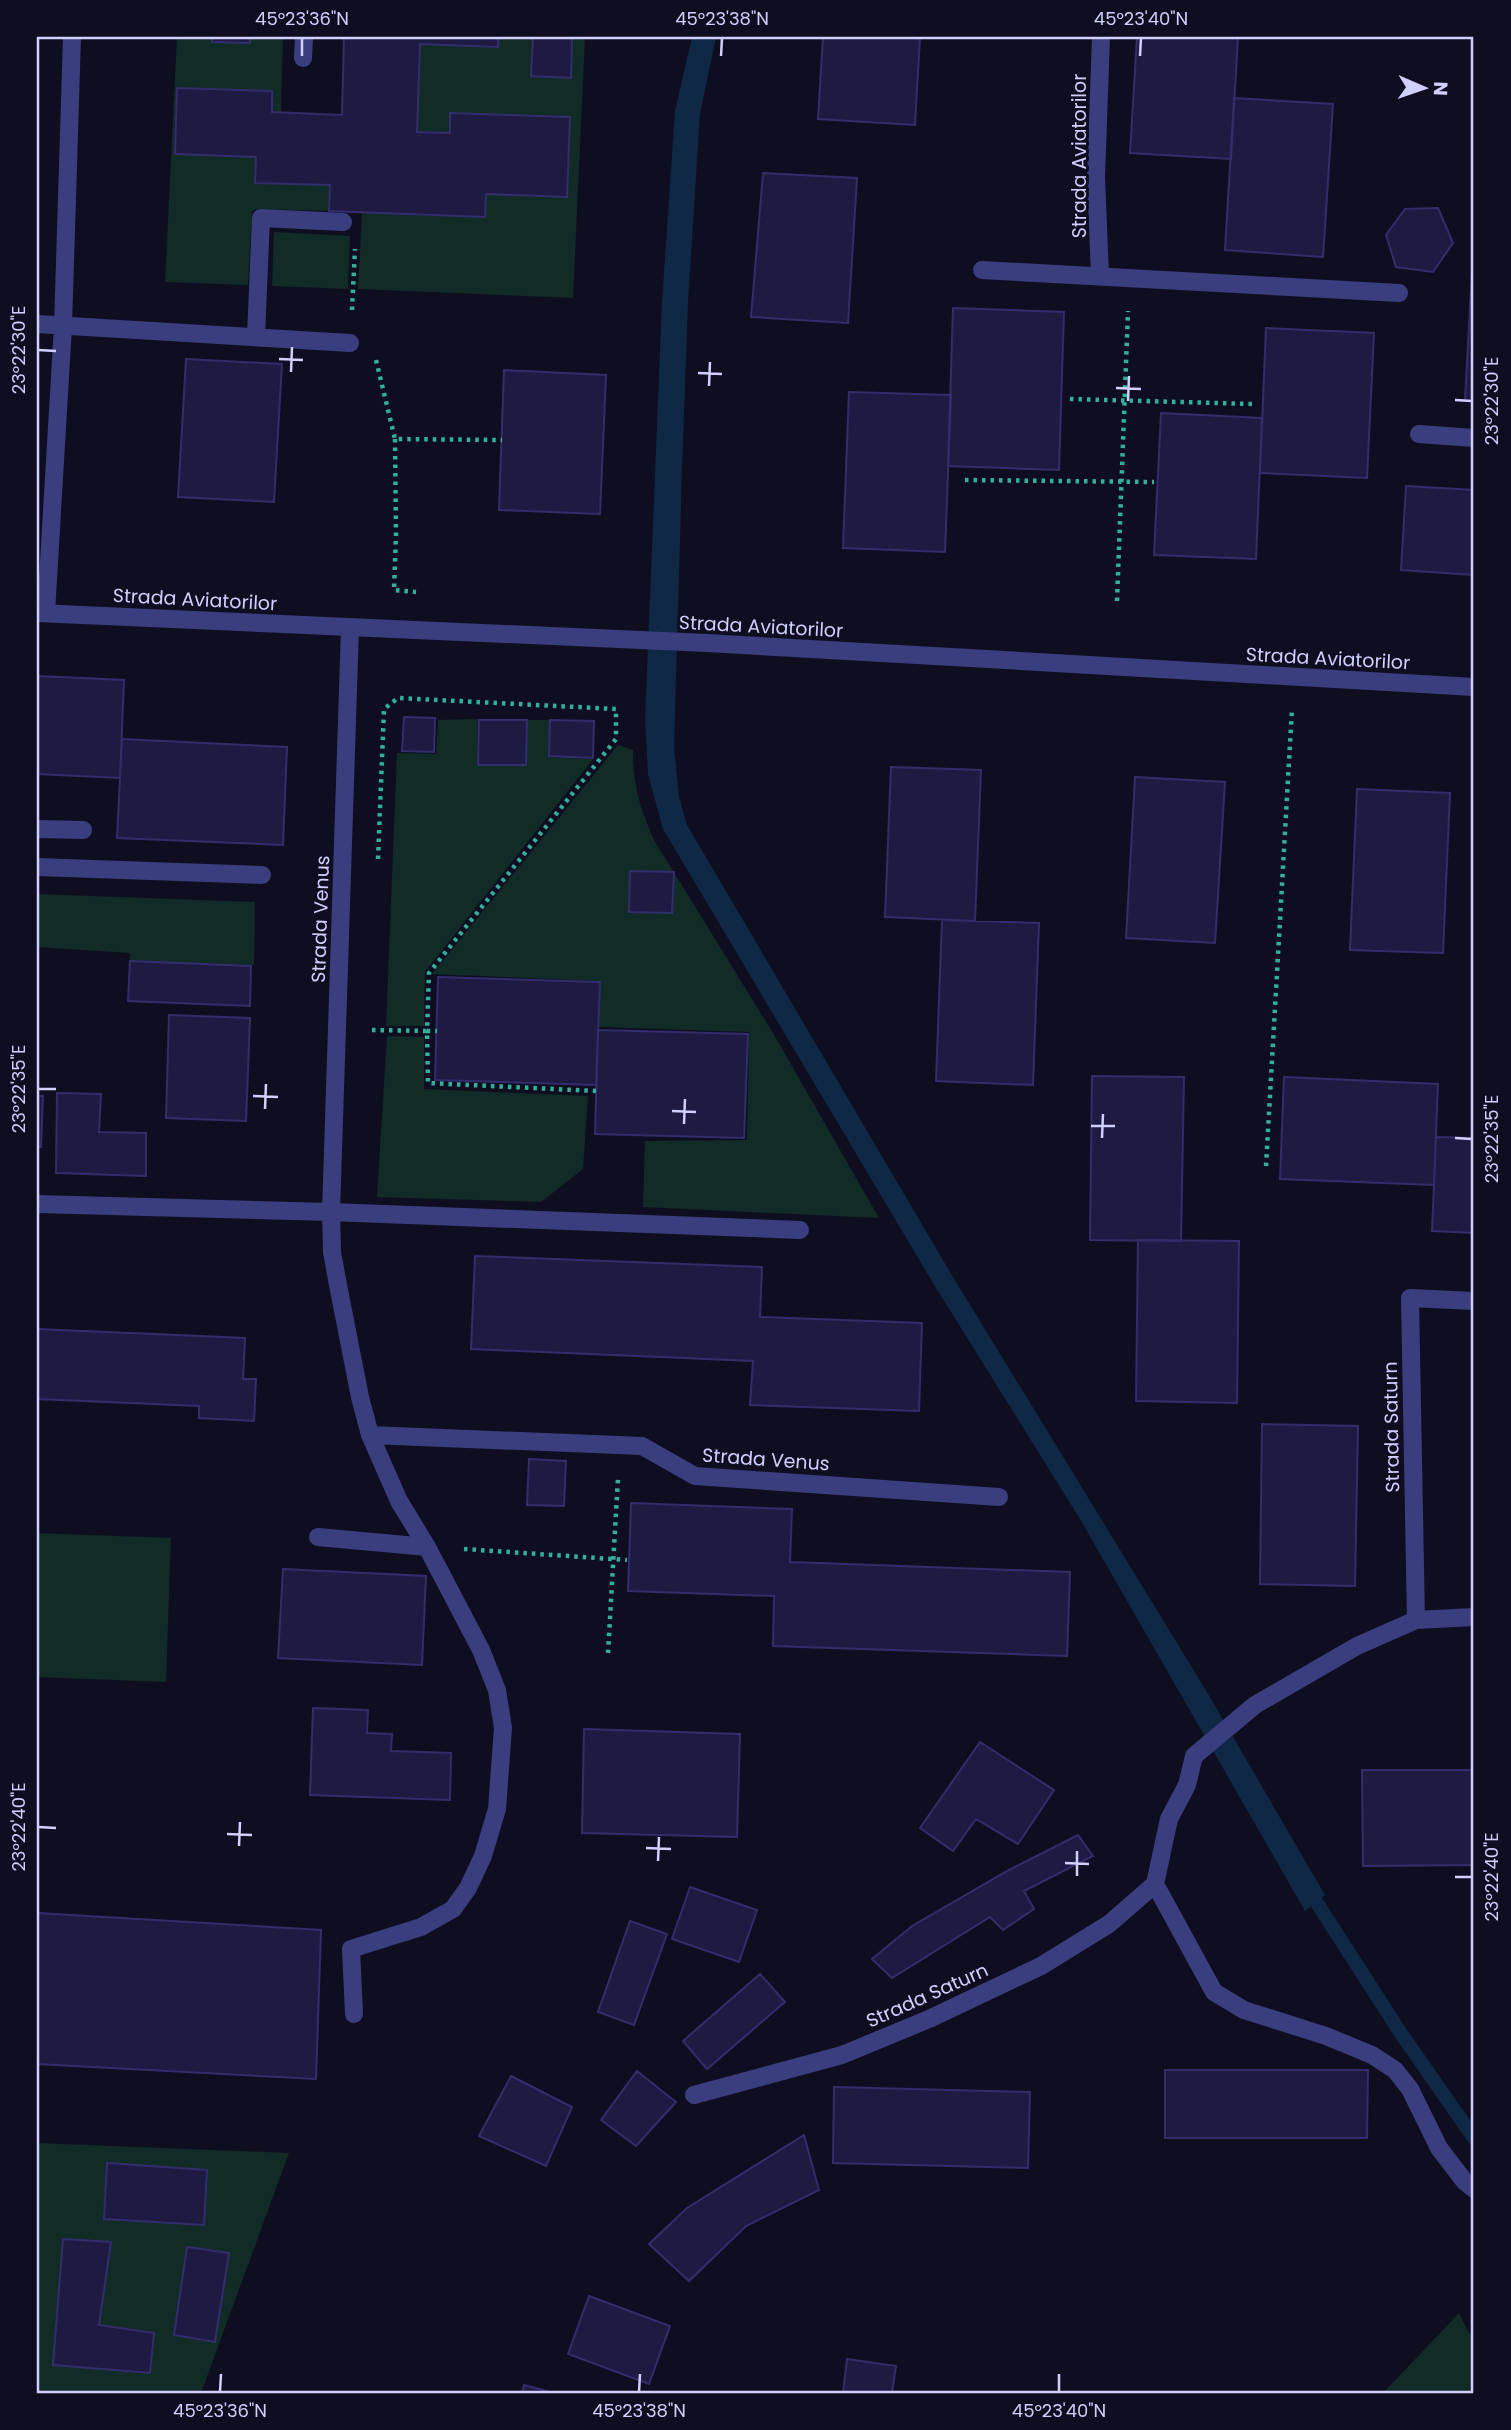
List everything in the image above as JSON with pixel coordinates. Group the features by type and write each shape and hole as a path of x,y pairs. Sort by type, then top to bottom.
{"street":[{"name":"Strada Aviatorilor","path":"72,37 63,326 41,613 707,643 1474,687"},
{"path":"303,58 304,37"},
{"name":"Strada Aviatorilor","path":"1100,276 1096,177 1101,37"},
{"path":"256,336 261,218 343,222"},
{"path":"982,270 1399,293"},
{"path":"37,324 350,343"},
{"path":"1419,434 1474,438"},
{"name":"Strada Venus","path":"350,628 331,1212 332,1252 370,1435 399,1501 427,1547 481,1650 497,1690 503,1728 497,1809 483,1856 468,1888 453,1909 421,1927 351,1949 354,2014"},
{"path":"37,829 83,830"},
{"path":"37,867 262,875"},
{"path":"37,1204 800,1230"},
{"name":"Strada Saturn","path":"1416,1620 1410,1298 1474,1301"},
{"name":"Strada Venus","path":"370,1435 642,1446 695,1476 999,1497"},
{"path":"318,1537 427,1547"},
{"path":"1474,1616 1416,1620 1357,1646 1255,1706 1194,1756 1187,1785 1169,1819 1155,1884 1214,1992 1244,2010 1372,2054 1395,2070 1410,2089 1439,2148 1465,2182 1474,2189"},
{"name":"Strada Saturn","path":"694,2095 842,2055 929,2019 1041,1966 1109,1924 1155,1884"}],"path":[{"path":"356,242 350,343 372,344 395,439 397,535 394,590 416,592"},
{"path":"1117,601 1131,278"},
{"path":"1070,399 1253,404"},
{"path":"395,439 502,440"},
{"path":"965,480 1154,482"},
{"path":"1266,1166 1294,677"},
{"path":"378,862 384,709 398,698 616,709 616,739 429,973 428,1083 596,1091"},
{"path":"372,1043 372,1030 436,1031"},
{"path":"608,1653 619,1458 642,1446"},
{"path":"427,1547 627,1560"}],"green space":[{"path":"177,37 212,37 212,42 249,43 250,37 283,37 281,113 272,112 272,91 178,88 175,154 256,157 255,183 330,185 329,211 255,209 252,212 248,285 165,282"},
{"path":"498,37 533,37 531,76 571,77 572,37 585,37 573,298 358,289 362,213 485,217 486,194 569,117 451,113 450,133 417,132 420,44 498,47"},
{"path":"274,232 350,236 348,289 272,286"},
{"path":"478,719 477,764 525,765 527,720 549,720 549,757 593,759 425,972 424,1026 386,1026 397,753 436,754 438,720"},
{"path":"618,745 633,750 638,796 654,840 773,1033 879,1218 643,1207 645,1141 747,1140 749,1032 598,1027 600,981 432,974"},
{"path":"37,894 255,902 254,965 130,961 130,953 37,947"},
{"path":"387,1036 424,1037 424,1089 588,1096 583,1169 541,1202 377,1197"},
{"path":"37,1533 171,1538 166,1682 37,1677"},
{"path":"37,2143 289,2153 201,2393 37,2393"},
{"path":"1459,2313 1474,2343 1474,2393 1383,2393"}],"water":[{"path":"692,37 716,37 700,114 688,302 674,747 679,797 687,825 950,1272 1207,1692 1325,1895 1305,1911 1080,1519 933,1283 663,829 648,774 645,720 662,302 675,111"}],"building":[{"path":"212,37 250,37 250,43 212,42"},
{"path":"344,37 498,37 498,47 420,44 417,132 450,133 450,113 570,117 567,197 486,194 485,217 329,211 330,185 255,183 256,157 175,154 177,88 272,91 272,112 342,115"},
{"path":"533,37 572,37 571,78 531,76"},
{"path":"823,37 920,37 915,125 818,119"},
{"path":"1137,37 1238,37 1231,159 1130,153"},
{"path":"1234,98 1333,104 1323,257 1225,250"},
{"path":"763,173 857,178 848,323 751,317"},
{"path":"1438,208 1453,243 1433,272 1396,267 1386,235 1405,209"},
{"path":"1473,251 1474,401 1465,401"},
{"path":"953,308 1064,312 1059,470 948,466"},
{"path":"1266,328 1374,333 1367,478 1260,473"},
{"path":"186,359 282,364 274,502 178,497"},
{"path":"504,370 606,375 600,514 499,510"},
{"path":"849,392 951,395 945,552 843,548"},
{"path":"1161,413 1262,418 1256,559 1154,555"},
{"path":"1406,486 1474,490 1474,575 1401,570"},
{"path":"37,676 124,680 120,778 37,774"},
{"path":"404,717 435,718 434,752 402,751"},
{"path":"479,720 527,720 526,765 478,765"},
{"path":"550,720 594,721 593,758 549,756"},
{"path":"122,739 287,747 283,845 117,838"},
{"path":"891,767 981,770 975,921 885,917"},
{"path":"1135,777 1225,782 1215,943 1126,938"},
{"path":"1357,789 1450,793 1443,953 1350,950"},
{"path":"630,871 674,872 672,913 629,912"},
{"path":"942,920 1039,923 1033,1085 936,1081"},
{"path":"130,961 251,966 250,1006 128,1001"},
{"path":"438,977 600,982 596,1085 435,1080"},
{"path":"169,1015 250,1018 246,1121 166,1118"},
{"path":"598,1030 748,1034 744,1138 595,1134"},
{"path":"1092,1076 1184,1077 1181,1241 1090,1240"},
{"path":"1284,1077 1438,1084 1434,1185 1280,1179"},
{"path":"57,1093 101,1094 99,1132 146,1133 146,1176 56,1173"},
{"path":"37,1096 43,1096 41,1147 37,1147"},
{"path":"1436,1137 1474,1138 1474,1233 1432,1231"},
{"path":"1138,1240 1239,1241 1237,1403 1136,1401"},
{"path":"475,1256 762,1267 760,1317 922,1323 919,1411 750,1405 753,1361 471,1349"},
{"path":"37,1329 245,1338 243,1379 256,1379 254,1421 199,1418 199,1406 37,1399"},
{"path":"1262,1424 1358,1426 1355,1586 1260,1584"},
{"path":"529,1459 566,1461 564,1506 527,1505"},
{"path":"631,1503 792,1509 790,1562 1070,1572 1067,1656 773,1646 774,1596 628,1591"},
{"path":"283,1569 426,1576 422,1665 278,1658"},
{"path":"313,1708 368,1710 367,1733 392,1734 391,1751 451,1753 450,1800 310,1795"},
{"path":"584,1729 740,1734 737,1837 582,1833"},
{"path":"980,1742 1054,1790 1018,1844 976,1819 953,1851 920,1828"},
{"path":"1362,1770 1474,1770 1474,1865 1363,1866"},
{"path":"1078,1835 1093,1856 1024,1891 1034,1909 1003,1930 990,1917 892,1978 872,1959 912,1926 1009,1870"},
{"path":"690,1887 757,1910 739,1962 672,1939"},
{"path":"37,1913 321,1930 316,2079 37,2064"},
{"path":"630,1921 667,1934 634,2025 598,2012"},
{"path":"760,1974 785,2002 707,2069 683,2041"},
{"path":"1165,2070 1368,2070 1367,2138 1165,2138"},
{"path":"637,2071 676,2102 636,2146 601,2120"},
{"path":"511,2076 572,2107 546,2166 479,2136"},
{"path":"834,2087 1030,2092 1028,2168 833,2163"},
{"path":"804,2135 819,2190 746,2226 689,2281 649,2244 687,2208"},
{"path":"107,2163 207,2170 204,2225 104,2219"},
{"path":"63,2239 111,2242 99,2325 154,2333 150,2373 53,2365"},
{"path":"187,2247 229,2253 215,2342 174,2335"},
{"path":"589,2296 670,2326 649,2384 568,2354"},
{"path":"847,2359 896,2366 892,2393 843,2393"},
{"path":"524,2385 554,2393 522,2393"}],"waterway":[{"path":"1306,1886 1402,2035 1474,2138"}]}
